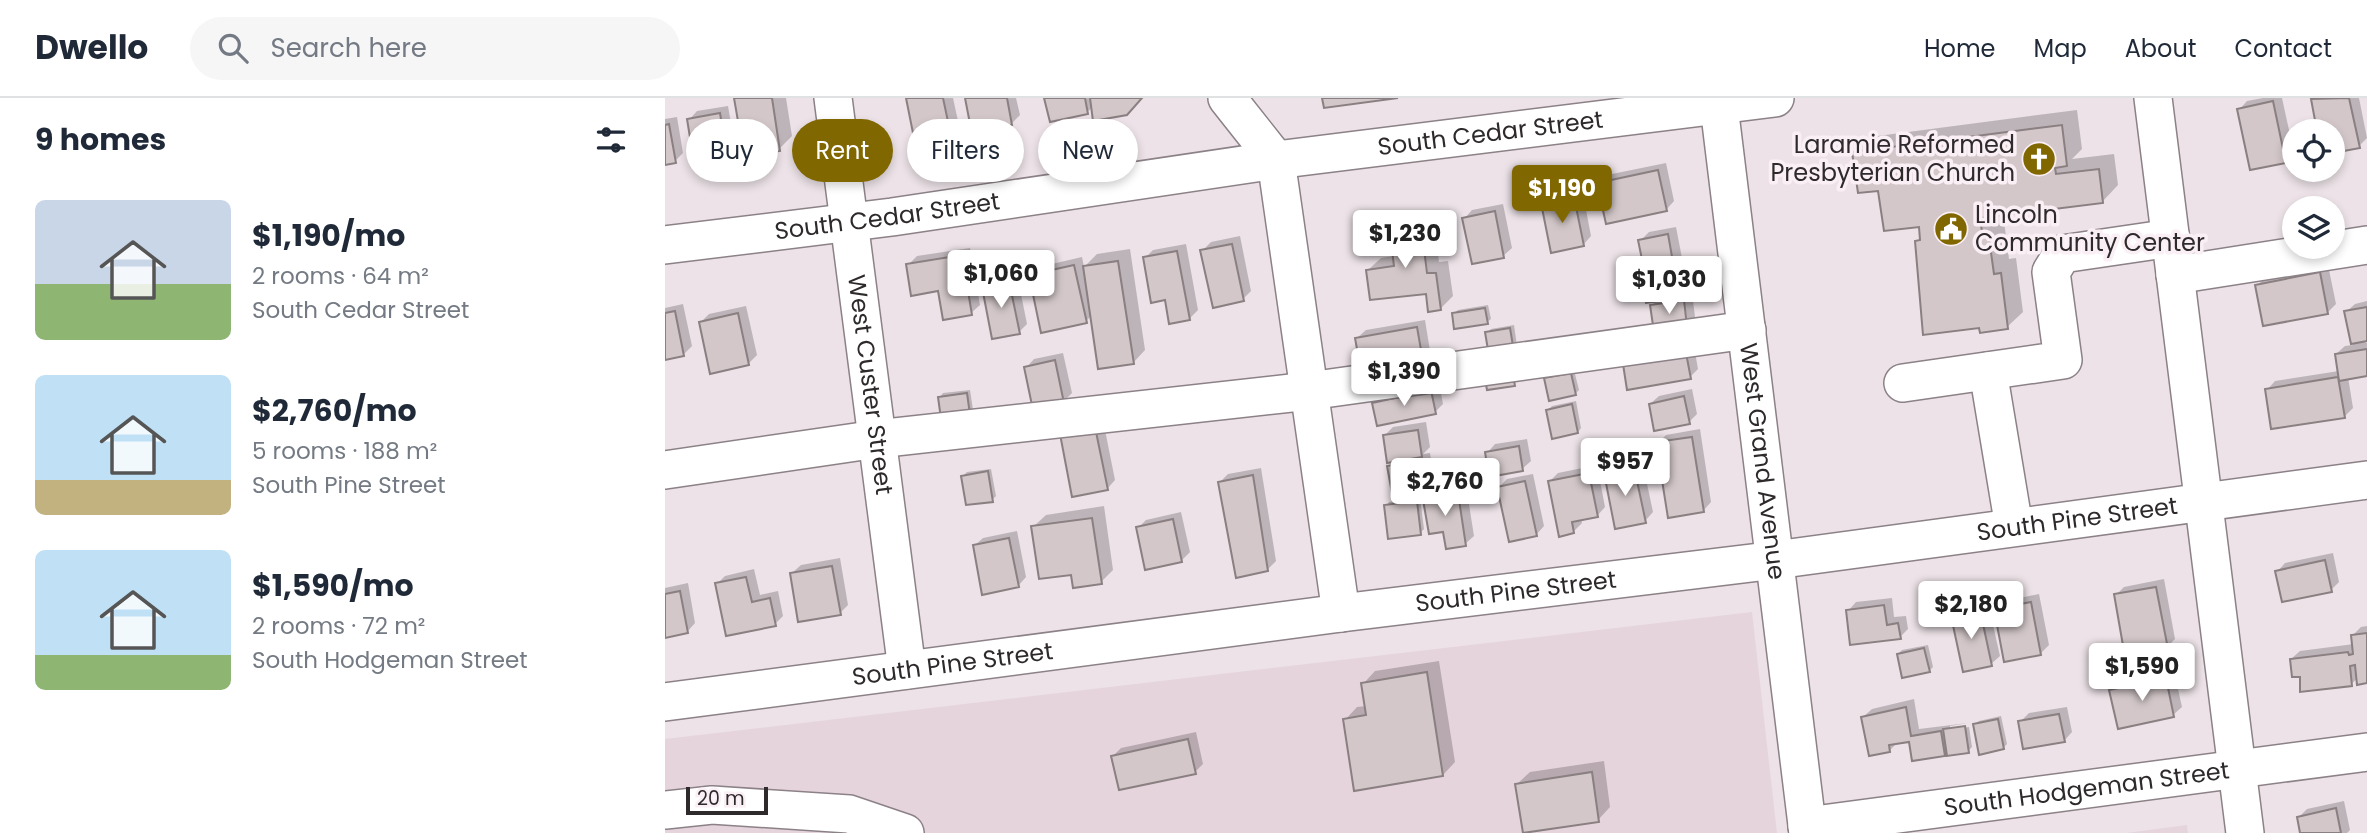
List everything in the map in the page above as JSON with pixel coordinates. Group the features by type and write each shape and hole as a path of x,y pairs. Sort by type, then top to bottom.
{"street":[{"name":"West Custer Street","path":"833,98 907,670"},
{"path":"1227,98 1276,160 1341,613"},
{"name":"South Cedar Street","path":"665,245 850,223 1276,160 1718,102 1775,98"},
{"path":"2153,98 2245,828"},
{"name":"West Grand Avenue","path":"1718,102 1807,829"},
{"path":"1903,383 2063,360 2051,272 2062,254 2171,238"},
{"path":"2175,275 2367,245"},
{"path":"665,470 877,439 1309,391 1747,330"},
{"path":"1988,371 2014,527"},
{"name":"South Pine Street","path":"665,702 1341,613 1776,560 2367,480"},
{"name":"South Hodgeman Street","path":"1807,829 2367,752"},
{"path":"665,810 712,805 849,814 905,833"}],"shaded area":[{"path":"1752,612 1777,833 665,833 665,739"},
{"path":"2187,825 2188,833 2127,833"}],"building":[{"path":"734,98 772,98 775,119 738,119"},
{"path":"906,98 943,98 947,119 910,119"},
{"path":"965,98 1007,98 1011,119 969,119"},
{"path":"1044,98 1085,98 1088,114 1049,119"},
{"path":"1090,98 1142,98 1127,115 1093,119"},
{"path":"1322,98 1398,98 1324,108"},
{"path":"2349,98 2360,148 2345,151 2345,119 2315,119 2311,99"},
{"path":"2273,101 2282,144 2282,164 2250,170 2237,109"},
{"path":"720,113 721,119 687,119"},
{"path":"669,124 676,163 665,165 665,125"},
{"name":"Lincoln Community Center","path":"2062,125 2067,166 2055,168 2056,174 2099,169 2103,203 1980,218 1982,232 1988,231 1994,274 2001,273 2008,329 1980,333 1979,328 1923,335 1915,241 1920,240 1919,227 1884,231 1878,191 1858,193 1852,152"},
{"path":"1658,170 1667,211 1606,224 1597,183"},
{"path":"1574,197 1584,246 1551,253 1541,203"},
{"path":"1495,211 1504,258 1472,264 1462,218"},
{"path":"1421,224 1427,273 1436,273 1441,310 1428,312 1426,294 1370,300 1366,270 1394,266 1389,227"},
{"path":"1668,234 1674,268 1645,274 1638,240"},
{"path":"1232,244 1244,301 1213,308 1200,250"},
{"path":"1177,251 1190,320 1169,324 1165,300 1151,303 1143,257"},
{"path":"962,255 972,315 943,320 938,291 911,296 906,264"},
{"path":"1118,261 1134,364 1098,369 1083,266"},
{"path":"1074,265 1087,323 1041,333 1029,275"},
{"path":"2320,272 2328,314 2263,326 2255,285"},
{"path":"1672,274 1676,299 1646,303 1642,279"},
{"path":"1009,281 1020,334 992,339 982,287"},
{"path":"1684,300 1687,327 1654,332 1650,305"},
{"path":"2367,307 2367,341 2351,344 2344,311"},
{"path":"1485,308 1488,324 1454,329 1452,313"},
{"path":"675,311 684,356 665,360 665,313"},
{"path":"738,313 749,365 710,374 699,322"},
{"path":"1417,327 1424,367 1362,377 1355,338"},
{"path":"1510,328 1514,352 1489,356 1485,332"},
{"path":"2367,349 2367,376 2339,381 2335,354"},
{"path":"1686,353 1691,379 1627,390 1623,364"},
{"path":"1055,360 1064,403 1033,410 1024,367"},
{"path":"1571,373 1576,395 1549,401 1544,378"},
{"path":"1513,375 1515,386 1487,390 1485,379"},
{"path":"2338,377 2345,418 2271,429 2265,389"},
{"path":"1431,390 1436,414 1377,426 1372,403"},
{"path":"967,393 971,422 942,426 938,397"},
{"path":"1684,396 1690,424 1654,431 1649,404"},
{"path":"1572,404 1578,433 1552,439 1546,410"},
{"path":"1095,427 1108,490 1072,497 1060,434"},
{"path":"1418,430 1422,457 1387,463 1383,435"},
{"path":"1692,437 1704,512 1668,518 1656,442"},
{"path":"1519,446 1523,471 1489,477 1485,452"},
{"path":"1422,460 1427,488 1392,493 1387,466"},
{"path":"1634,467 1646,523 1615,529 1604,473"},
{"path":"988,471 993,502 966,505 961,476"},
{"path":"1589,473 1598,517 1572,522 1574,533 1559,537 1548,481"},
{"path":"1253,475 1268,571 1236,578 1218,482"},
{"path":"1525,481 1537,536 1509,542 1497,487"},
{"path":"1439,491 1439,496 1458,493 1466,546 1446,549 1443,532 1429,534 1422,494"},
{"path":"1417,501 1421,535 1388,539 1384,505"},
{"path":"1092,518 1102,584 1073,588 1071,575 1039,579 1031,526"},
{"path":"1173,519 1182,562 1145,570 1136,527"},
{"path":"1009,538 1019,587 982,595 973,545"},
{"path":"2325,560 2332,592 2282,602 2275,571"},
{"path":"832,566 841,615 798,622 790,573"},
{"path":"746,577 752,602 770,598 776,626 726,636 715,583"},
{"path":"2156,587 2168,649 2125,657 2114,594"},
{"path":"680,591 688,633 665,638 665,594"},
{"path":"2031,602 2041,655 2004,662 1994,609"},
{"path":"1884,605 1887,625 1898,623 1901,639 1850,645 1846,610"},
{"path":"1980,610 1992,666 1963,672 1951,616"},
{"path":"2367,633 2367,683 2357,685 2355,665 2350,666 2352,686 2300,692 2300,677 2292,677 2290,659 2348,652 2349,655 2353,654 2351,635"},
{"path":"1924,648 1930,672 1902,678 1897,654"},
{"path":"1427,672 1443,776 1354,791 1343,719 1366,715 1361,683"},
{"path":"2166,678 2174,717 2118,729 2109,690"},
{"path":"1906,707 1911,736 1941,731 1945,756 1912,761 1909,742 1889,745 1890,752 1869,756 1861,717"},
{"path":"2059,714 2065,742 2023,749 2018,721"},
{"path":"1998,719 2004,749 1979,755 1973,724"},
{"path":"1965,726 1969,753 1947,756 1943,729"},
{"path":"1188,739 1196,774 1119,790 1111,756"},
{"path":"1592,772 1599,822 1523,833 1515,784"},
{"path":"2336,808 2341,833 2300,833 2297,817"}],"place":[{"name":"Laramie Reformed Presbyterian Church","path":"2039,159"},
{"name":"Lincoln Community Center","path":"1951,229"}]}
